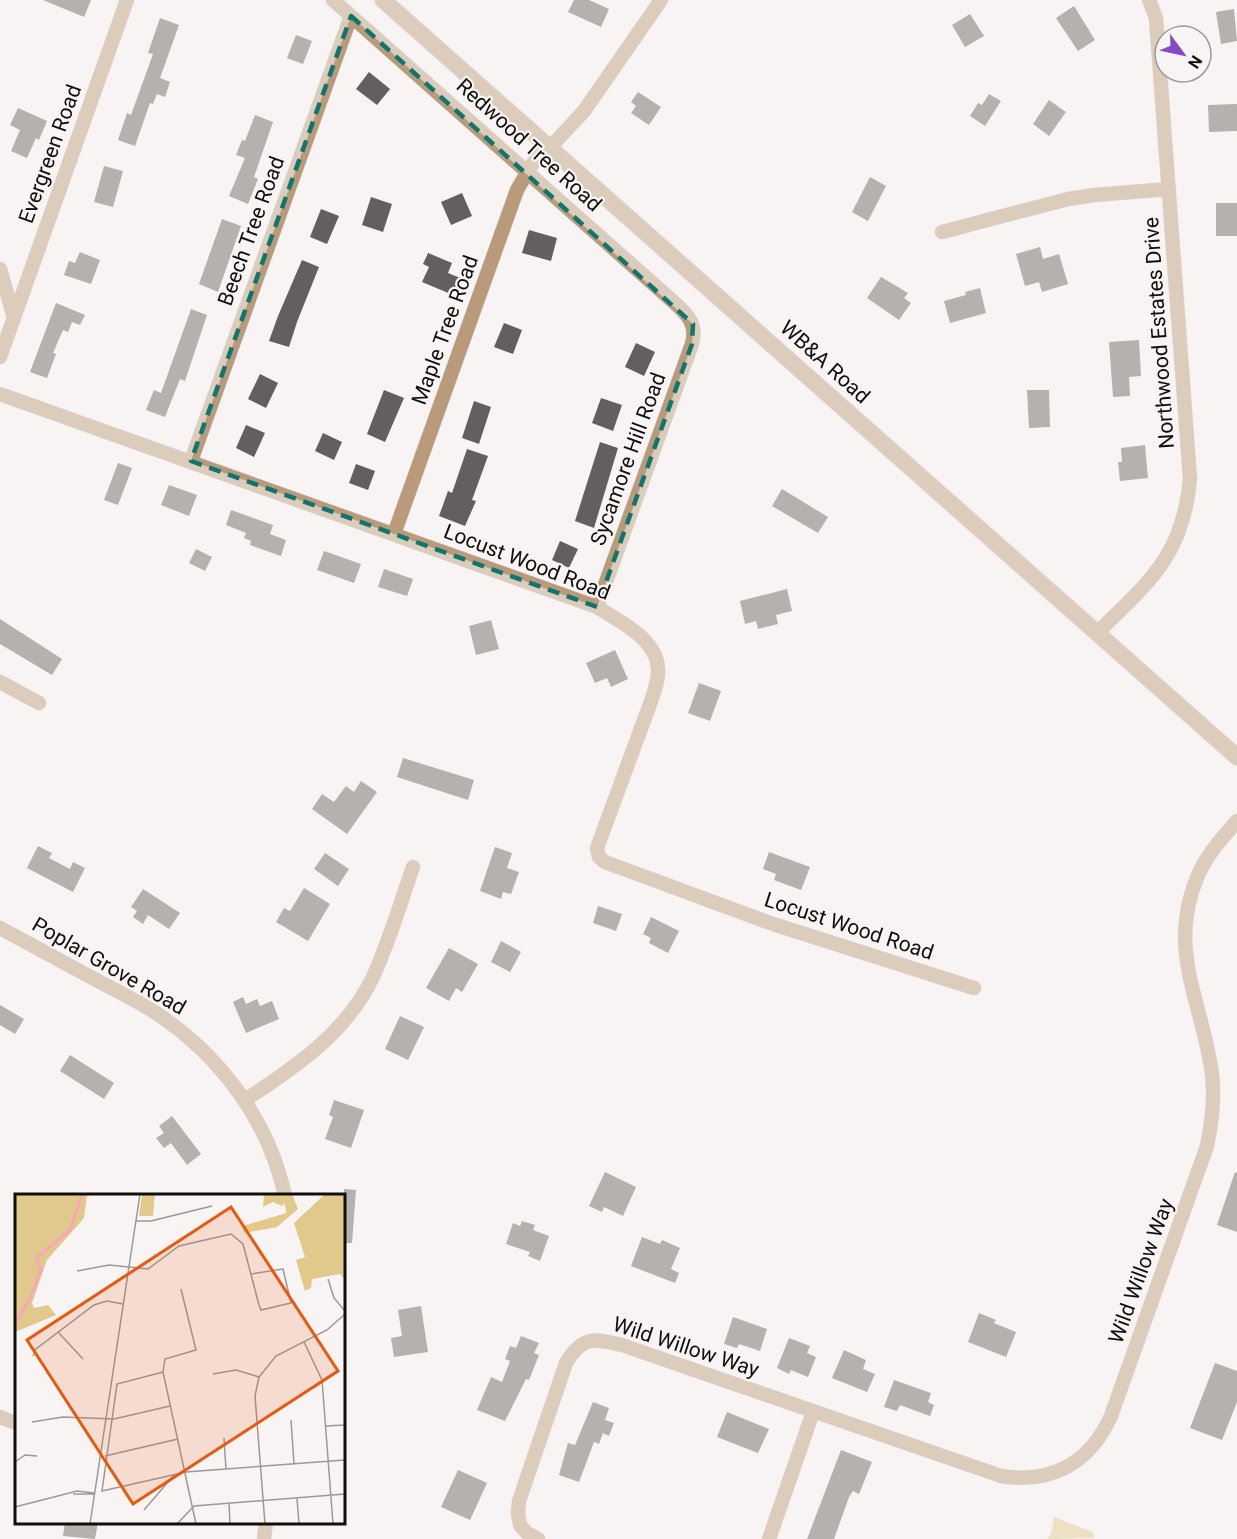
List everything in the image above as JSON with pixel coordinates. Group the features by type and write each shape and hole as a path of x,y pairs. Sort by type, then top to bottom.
{"street":[{"name":"Evergreen Road","path":"0,357 127,0"},
{"name":"Redwood Tree Road","path":"333,0 676,304 687,314 693,324"},
{"name":"WB&A Road","path":"383,0 1237,757"},
{"name":"Maple Tree Road","path":"394,534 518,190 540,155 584,111 661,0"},
{"name":"Northwood Estates Drive","path":"1097,633 1138,593 1167,558 1177,539 1188,499 1190,454 1156,18 1149,0"},
{"name":"Beech Tree Road","path":"191,461 351,16"},
{"path":"942,232 1068,198 1169,189"},
{"path":"0,269 14,318"},
{"name":"Sycamore Hill Road","path":"597,607 692,344 695,334 693,324"},
{"name":"Locust Wood Road","path":"0,393 597,607 631,629 647,643 655,655 658,667 658,680 650,704 597,848 599,857 605,862 772,924 974,988"},
{"path":"0,682 39,703"},
{"name":"Wild Willow Way","path":"538,1539 527,1533 520,1525 519,1501 566,1363 581,1343 591,1340 622,1345 978,1469 1019,1479 1036,1478 1067,1468 1081,1459 1095,1445 1111,1416 1207,1146 1213,1110 1212,1074 1187,967 1185,926 1188,905 1202,867 1217,844 1237,821"},
{"path":"244,1100 307,1057 342,1024 357,1004 383,952 413,867"},
{"name":"Poplar Grove Road","path":"0,928 156,1013 195,1044 219,1068 255,1117 267,1143 284,1194"},
{"path":"769,1539 813,1412"},
{"path":"0,1417 15,1424"},
{"path":"264,1539 266,1524"}],"highlighted area":[{"path":"351,16 693,324 692,344 597,607 191,461"}],"shaded area":[{"path":"1054,1517 1093,1532 1095,1538 1047,1539 1051,1534"}],"building":[{"path":"43,0 91,0 84,17"},
{"path":"574,0 589,0 609,9 601,27 568,12"},
{"path":"1074,6 1095,40 1078,51 1056,18"},
{"path":"1234,9 1237,41 1221,44 1216,12"},
{"path":"970,14 984,36 965,47 952,25"},
{"path":"160,18 179,25 160,78 170,82 165,97 157,94 153,104 150,103 135,146 118,140 127,113 131,115 153,54 148,53"},
{"path":"296,35 312,41 303,64 287,58"},
{"path":"369,72 390,89 377,105 356,89"},
{"path":"638,92 661,107 649,125 631,113 636,106 631,102"},
{"path":"989,94 1001,101 985,126 970,116 978,103 982,105"},
{"path":"1049,100 1066,112 1049,136 1033,124"},
{"path":"1237,104 1237,131 1209,132 1208,105"},
{"path":"18,108 47,121 39,140 36,138 27,158 11,151 20,130 10,125"},
{"path":"255,115 273,122 254,177 258,179 248,204 229,196 245,158 236,155 242,140 245,141"},
{"path":"104,166 123,171 113,207 94,202"},
{"path":"870,177 886,186 868,221 852,212"},
{"path":"462,193 472,216 451,225 441,202"},
{"path":"371,197 392,204 383,232 362,225"},
{"path":"1216,203 1237,203 1237,236 1216,236"},
{"path":"321,209 339,216 327,244 310,237"},
{"path":"222,219 241,226 218,292 199,284"},
{"path":"529,230 557,238 551,261 522,253"},
{"path":"1040,247 1043,259 1059,254 1068,284 1042,292 1039,282 1025,286 1016,254"},
{"path":"80,252 100,260 91,284 64,275 69,261 75,263"},
{"path":"428,253 452,263 448,273 460,278 453,295 422,282 429,267 423,264"},
{"path":"302,260 319,267 289,347 269,341"},
{"path":"881,277 908,293 904,298 911,303 899,320 867,298"},
{"path":"980,288 986,313 950,323 944,301 966,295 965,292"},
{"path":"56,303 85,315 80,325 72,322 68,332 63,330 53,353 56,354 47,378 30,372"},
{"path":"191,309 207,315 185,381 180,379 165,417 146,410 154,390 161,393"},
{"path":"504,323 522,330 513,354 494,347"},
{"path":"1139,340 1141,376 1129,377 1130,396 1113,397 1109,342"},
{"path":"636,343 655,352 644,376 625,367"},
{"path":"260,374 278,383 266,408 248,399"},
{"path":"384,390 404,398 385,442 367,434"},
{"path":"1027,390 1049,390 1050,427 1029,428"},
{"path":"601,398 622,405 613,431 592,423"},
{"path":"474,401 491,407 479,444 462,438"},
{"path":"246,425 265,433 254,457 236,448"},
{"path":"323,433 342,442 334,460 315,451"},
{"path":"600,442 618,448 594,528 575,521"},
{"path":"1145,445 1148,478 1120,481 1118,462 1122,462 1121,448"},
{"path":"467,449 488,456 472,500 476,501 465,526 439,516 448,491 452,493"},
{"path":"118,463 132,468 118,505 104,500"},
{"path":"356,464 375,471 368,490 349,483"},
{"path":"169,485 197,495 189,516 161,505"},
{"path":"782,489 828,517 818,533 772,506"},
{"path":"231,510 273,525 270,534 286,540 281,556 250,545 251,541 244,538 246,533 226,525"},
{"path":"560,541 578,549 569,568 552,560"},
{"path":"196,549 212,557 205,571 189,563"},
{"path":"324,551 361,564 354,583 317,570"},
{"path":"384,569 413,579 407,596 378,587"},
{"path":"787,589 792,611 776,615 778,624 758,629 756,621 745,624 740,601"},
{"path":"0,619 62,659 52,675 0,644"},
{"path":"491,620 499,649 476,655 469,626"},
{"path":"615,650 628,679 611,687 607,678 595,683 586,663"},
{"path":"699,683 721,691 710,721 688,713"},
{"path":"403,758 474,780 468,800 397,777"},
{"path":"361,781 377,792 347,834 312,809 322,794 334,802 346,786 354,792"},
{"path":"38,846 52,853 49,858 70,869 73,862 85,868 73,892 27,868"},
{"path":"495,847 512,853 507,868 519,872 511,894 503,892 501,899 480,891"},
{"path":"769,852 810,867 801,890 774,880 776,874 763,869"},
{"path":"325,853 349,869 338,886 314,869"},
{"path":"304,888 330,904 308,941 276,922 284,908 290,911"},
{"path":"143,889 180,913 169,929 148,915 143,924 133,917 137,911 131,907"},
{"path":"598,906 622,914 616,931 593,923"},
{"path":"651,917 679,931 668,953 649,943 651,938 643,934"},
{"path":"501,941 521,952 510,972 491,962"},
{"path":"449,948 478,964 462,992 456,988 449,1001 426,988"},
{"path":"243,997 246,1004 257,999 260,1006 272,1001 279,1019 246,1033 233,1002"},
{"path":"0,1005 24,1019 15,1034 0,1025"},
{"path":"400,1016 424,1027 408,1060 385,1049"},
{"path":"70,1055 114,1083 104,1099 60,1071"},
{"path":"334,1100 364,1110 351,1148 325,1139 333,1117 329,1115"},
{"path":"172,1116 201,1154 187,1165 171,1143 164,1148 156,1138 164,1133 159,1126"},
{"path":"605,1172 636,1187 623,1216 604,1207 602,1212 589,1206"},
{"path":"1235,1172 1237,1173 1237,1232 1217,1225"},
{"path":"344,1189 356,1190 352,1243 345,1243"},
{"path":"522,1221 535,1225 533,1230 549,1236 540,1261 528,1256 530,1252 506,1244 513,1223 520,1226"},
{"path":"642,1237 660,1244 662,1240 680,1248 671,1269 679,1273 675,1283 631,1266"},
{"path":"421,1306 428,1352 394,1357 391,1338 402,1336 398,1310"},
{"path":"979,1313 996,1320 994,1323 1016,1332 1006,1357 968,1342"},
{"path":"733,1317 767,1329 760,1351 739,1344 737,1348 724,1344"},
{"path":"521,1336 539,1343 534,1353 539,1355 529,1380 526,1379 505,1421 477,1410 491,1377 502,1382 510,1361 505,1359 510,1346 516,1348"},
{"path":"789,1338 810,1346 807,1353 816,1357 808,1377 791,1370 789,1374 777,1368"},
{"path":"844,1350 866,1360 863,1369 875,1374 867,1392 832,1378"},
{"path":"1215,1363 1237,1371 1237,1402 1222,1440 1190,1428"},
{"path":"894,1380 931,1393 928,1402 934,1405 930,1416 900,1405 897,1411 884,1407"},
{"path":"593,1402 609,1408 605,1420 614,1423 609,1436 603,1433 599,1444 594,1442 579,1482 559,1475 568,1443 575,1445"},
{"path":"727,1412 769,1429 758,1453 717,1437"},
{"path":"841,1450 872,1462 859,1494 853,1491 849,1497 834,1539 807,1539"},
{"path":"458,1470 487,1483 470,1520 441,1507"},
{"path":"65,1524 98,1524 95,1539 63,1536"}]}
